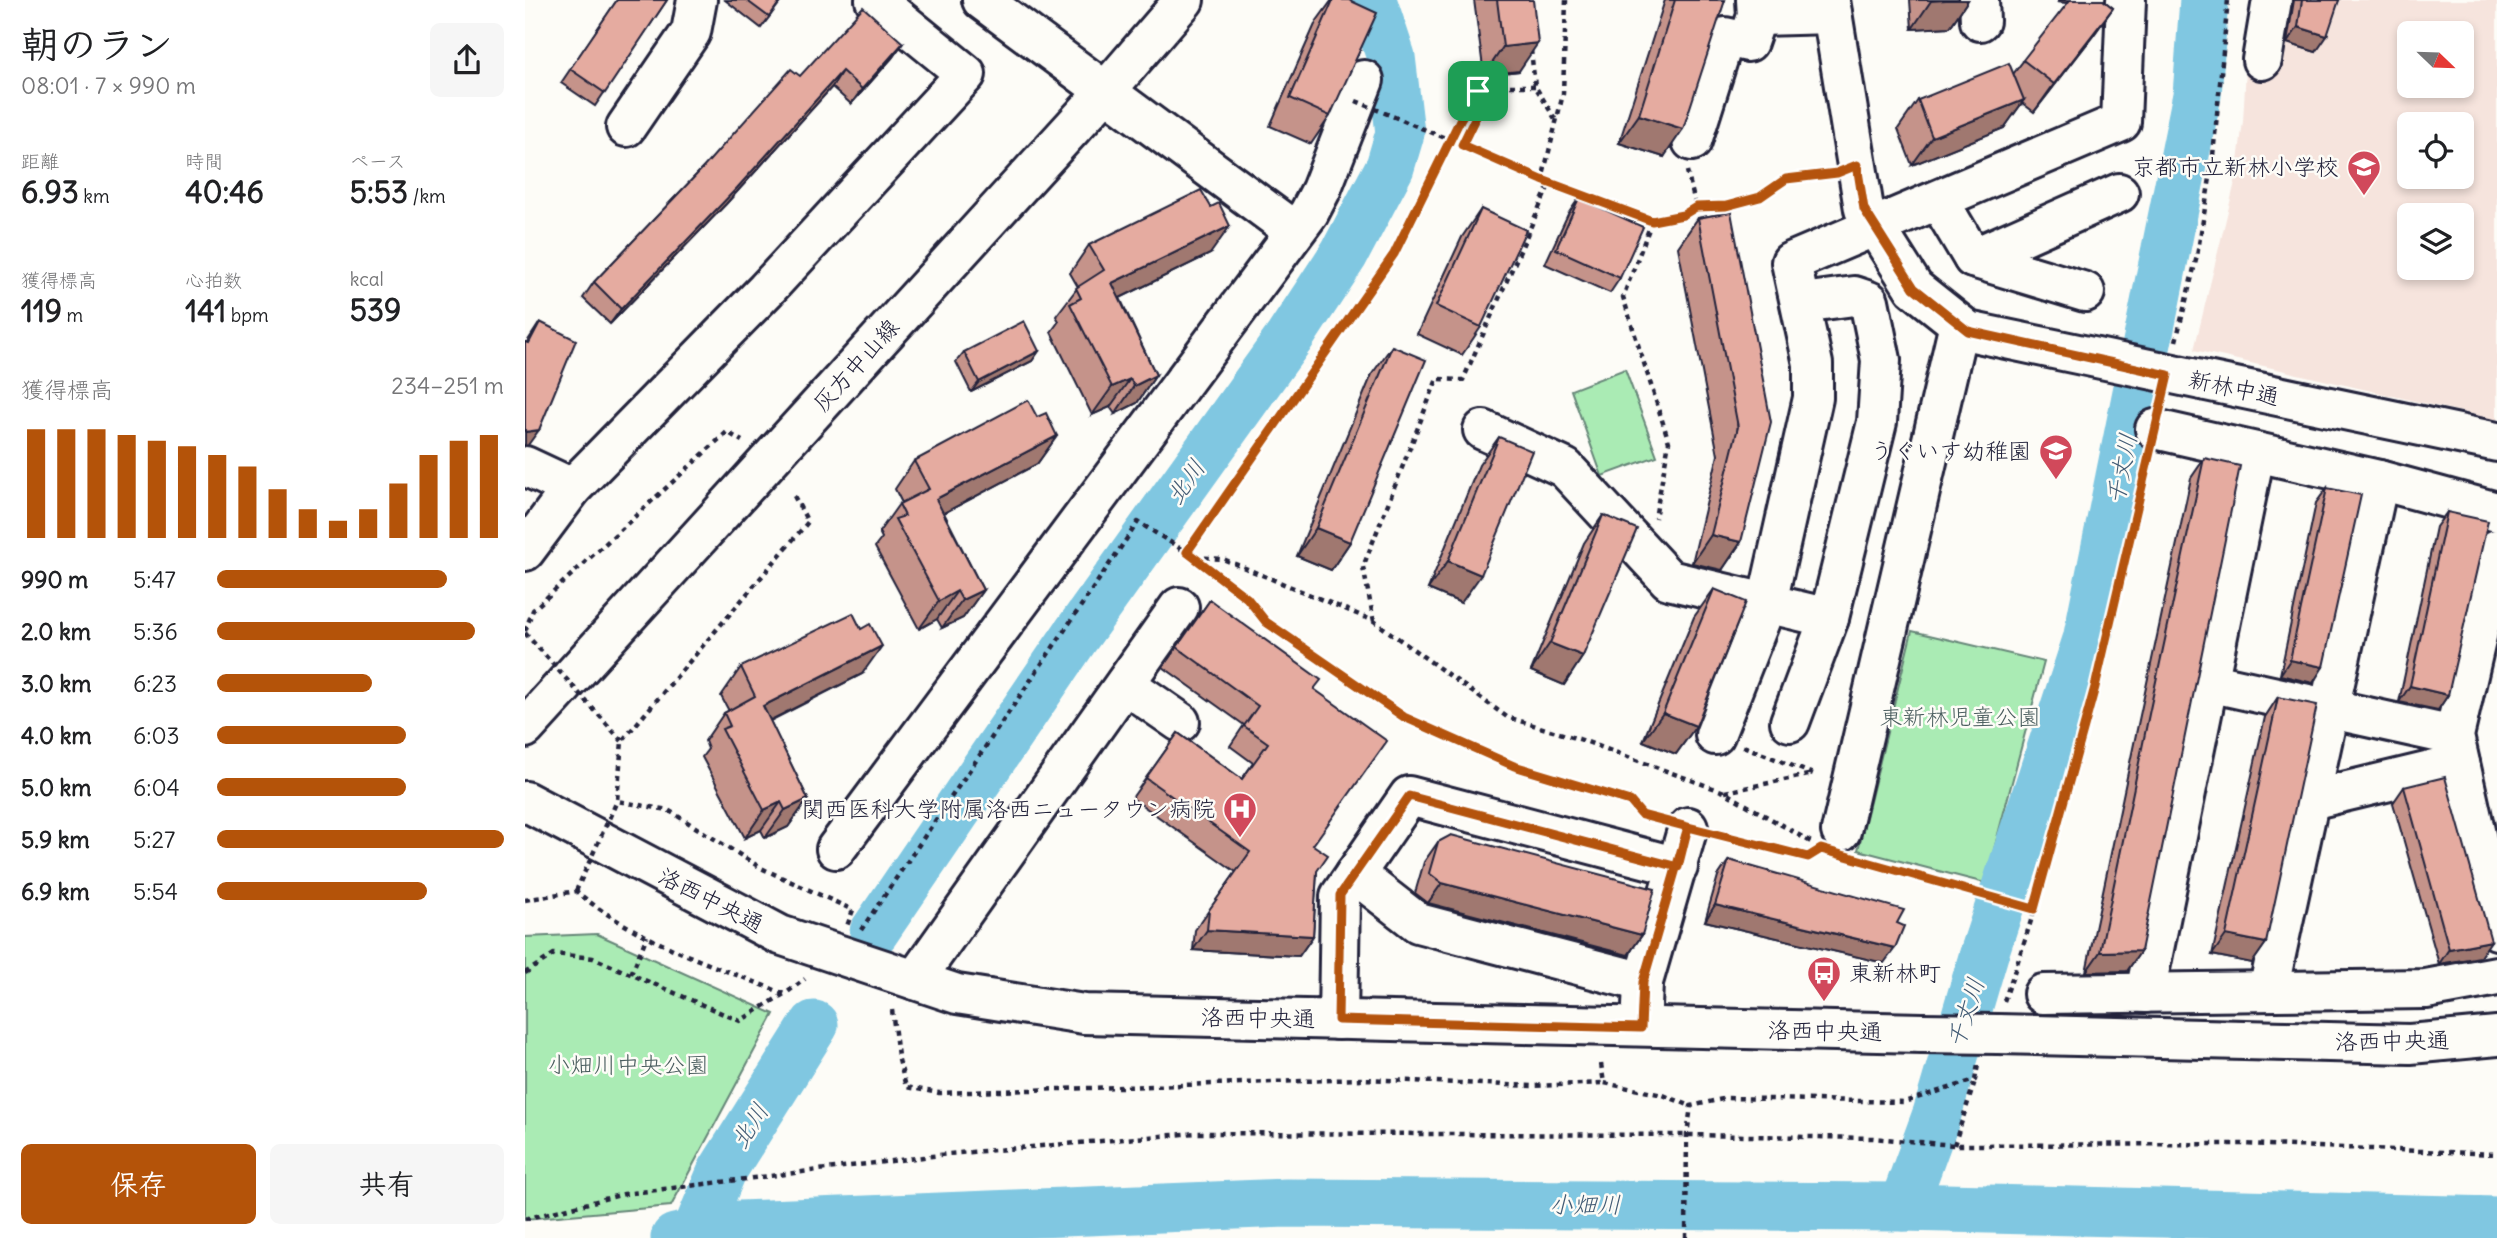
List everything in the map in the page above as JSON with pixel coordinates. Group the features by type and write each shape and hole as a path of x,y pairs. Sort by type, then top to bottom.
{"street":[{"path":"626,127 691,32 697,0"},
{"path":"525,551 572,488 766,290 966,74 875,0"},
{"path":"982,0 1104,93 1293,230"},
{"name":"灰方中山線","path":"525,728 1104,93 1184,0"},
{"path":"1715,735 1767,603 1813,398 1813,364 1802,303 1791,262 2121,122 2126,0"},
{"path":"2262,60 2272,0"},
{"path":"1692,141 1725,37 1748,42 1756,8 1831,7"},
{"name":"新林中通","path":"1831,7 1864,209 1914,288 1968,331 2109,363 2497,442"},
{"path":"836,849 1293,230 1309,213 1321,190 1360,90"},
{"path":"1973,258 2119,193"},
{"path":"1939,201 1973,258 2085,292"},
{"path":"1790,722 1829,618 1877,422 1881,360 1870,301 1854,296 1802,303"},
{"path":"1844,844 1959,324"},
{"path":"2155,429 2255,454 2379,480 2497,512"},
{"path":"1483,430 1565,468 1669,580 1829,618"},
{"path":"2145,993 2255,454"},
{"path":"525,466 572,488"},
{"path":"2268,991 2379,480"},
{"path":"2497,549 2457,750 2497,929"},
{"path":"915,980 1179,607"},
{"path":"2208,682 2329,710 2457,750"},
{"path":"1125,684 1180,722"},
{"path":"2310,800 2457,750"},
{"path":"1338,1020 1340,895 1409,796 1678,867"},
{"name":"洛西中央通","path":"525,801 780,935 957,994 1084,1014 2410,1044 2497,1036"},
{"path":"1641,1028 1643,982 1688,827"},
{"path":"1355,874 1418,923 1643,982"},
{"path":"2043,994 2427,989 2497,976"}],"path":[{"path":"1542,180 1563,94 1566,0"},
{"path":"2160,373 2197,256 2212,166 2228,0"},
{"path":"1529,37 1535,86 1557,123"},
{"path":"1187,552 1394,254 1461,118 1478,91 1492,86 1535,86"},
{"path":"1360,90 1462,145 1549,183 1652,221 1683,215 1696,207 1726,206 1760,197 1786,179 1837,173 1857,165"},
{"path":"1462,145 1482,104 1478,91"},
{"path":"1374,621 1363,567 1437,379 1463,380 1549,183"},
{"path":"1648,558 1669,442 1623,297 1652,221"},
{"path":"1954,1145 2034,909 2095,687 2155,429"},
{"path":"622,741 525,632 533,610 727,432 744,442"},
{"path":"576,891 617,801 622,741 807,522 794,496"},
{"path":"853,941 1138,522 1187,552 1247,598 1266,622 1404,717 1514,766 1630,801 1642,815 1808,857 1821,849 1791,828 1724,792 1579,739 1507,717 1374,621 1223,559 1194,557"},
{"path":"1715,735 1814,774 1724,792"},
{"path":"617,801 667,810 761,868 853,910 843,937"},
{"path":"1844,844 1983,894 2034,909"},
{"path":"525,900 576,891"},
{"path":"576,891 597,909 647,936 785,994"},
{"path":"631,974 647,936"},
{"path":"525,973 554,954 593,958 740,1021 805,979"},
{"path":"892,1010 898,1056 906,1087 939,1093 1363,1079 1532,1086 1604,1083 1663,1095 1691,1106 1727,1098 1904,1102 1975,1080"},
{"path":"1601,1064 1604,1083"},
{"path":"1686,1238 1687,1135 1691,1106"},
{"path":"525,1219 624,1194 948,1154 1196,1133 1873,1138 1954,1145 2243,1144 2497,1154"}],"shaded area":[{"name":"京都市立新林小学校","path":"2250,0 2497,0 2497,420 2194,350 2236,178 2243,121"}],"green space":[{"path":"1625,369 1657,456 1602,476 1571,390"},
{"name":"東新林児童公園","path":"1912,631 2044,662 1985,883 1858,850"},
{"name":"小畑川中央公園","path":"597,934 774,1014 671,1206 525,1219 525,937"}],"building":[{"path":"617,0 667,0 605,93 570,69"},
{"path":"746,0 781,0 769,17"},
{"path":"1333,0 1349,0 1377,13 1330,116 1290,98"},
{"path":"1497,0 1533,0 1538,43 1503,47"},
{"path":"1675,0 1725,0 1683,129 1639,115"},
{"path":"2070,0 2103,0 2113,8 2054,84 2023,60"},
{"path":"2302,0 2339,0 2327,36 2298,27"},
{"path":"863,7 903,43 862,89 842,71 737,188 621,309 594,282 702,169 791,69 800,76"},
{"path":"2009,63 2024,100 1932,137 1918,100"},
{"path":"1201,190 1211,207 1219,203 1230,226 1112,283 1156,375 1134,386 1130,379 1112,387 1070,304 1081,298 1076,288 1104,270 1089,245"},
{"path":"1579,198 1643,227 1620,278 1556,249"},
{"path":"1481,209 1526,230 1481,327 1436,306"},
{"path":"1731,212 1771,422 1741,542 1711,535 1738,427 1698,218"},
{"path":"1024,321 1039,351 979,382 964,352"},
{"path":"540,322 576,340 539,430 525,432 525,342 529,343"},
{"path":"1392,346 1426,360 1350,542 1316,528"},
{"path":"1028,400 1037,417 1046,413 1057,436 936,499 983,590 962,600 957,591 939,601 895,519 905,516 899,504 929,489 914,461"},
{"path":"1499,437 1532,451 1481,575 1448,561"},
{"path":"2204,458 2240,466 2141,951 2100,952 2149,714"},
{"path":"2327,488 2361,495 2323,667 2290,660"},
{"path":"2447,512 2488,521 2448,695 2410,686"},
{"path":"1603,515 1637,529 1583,656 1550,643"},
{"path":"1714,589 1746,602 1696,726 1663,713"},
{"path":"1210,600 1321,680 1314,689 1387,741 1313,845 1328,855 1317,871 1313,936 1207,930 1209,910 1250,852 1146,778 1178,733 1242,779 1268,743 1244,726 1258,706 1177,647"},
{"path":"853,613 861,629 870,624 882,646 763,706 808,799 785,810 781,802 764,810 722,729 730,726 724,713 755,696 741,667"},
{"path":"2278,697 2317,705 2266,943 2226,935"},
{"path":"2445,777 2491,941 2449,949 2404,787"},
{"path":"1451,835 1655,889 1642,935 1442,883 1429,873 1438,842"},
{"path":"1729,860 1904,910 1897,923 1904,926 1895,948 1715,905"}],"waterway":[{"name":"北川","path":"874,932 1075,637 1289,338 1344,254 1390,167 1400,133 1391,57 1372,0"},
{"name":"千丈川","path":"1903,1207 1937,1114 1984,954 2087,640 2197,95 2204,0"},
{"name":"北川","path":"696,1233 722,1171 814,1025"},
{"name":"小畑川","path":"675,1238 739,1225 1286,1203 1903,1207 2497,1221"}],"place":[{"name":"京都市立新林小学校","path":"2364,197"},
{"name":"うぐいす幼稚園","path":"2056,481"},
{"name":"関西医科大学附属洛西ニュータウン病院","path":"1240,839"},
{"name":"東新林町","path":"1824,1003"}],"route":[{"path":"1478,91 1461,118 1394,254 1187,552 1247,598 1266,622 1404,717 1432,728 1468,748 1514,766 1630,801 1642,815 1688,827 1678,867 1643,982 1641,1028 1338,1020 1340,895 1409,796 1678,867 1688,827 1808,857 1821,849 2034,909 2095,687 2168,375 1968,331 1914,288 1864,209 1857,165 1837,173 1786,179 1760,197 1726,206 1696,207 1683,215 1652,221 1542,180 1462,145 1482,104 1478,91"}]}
